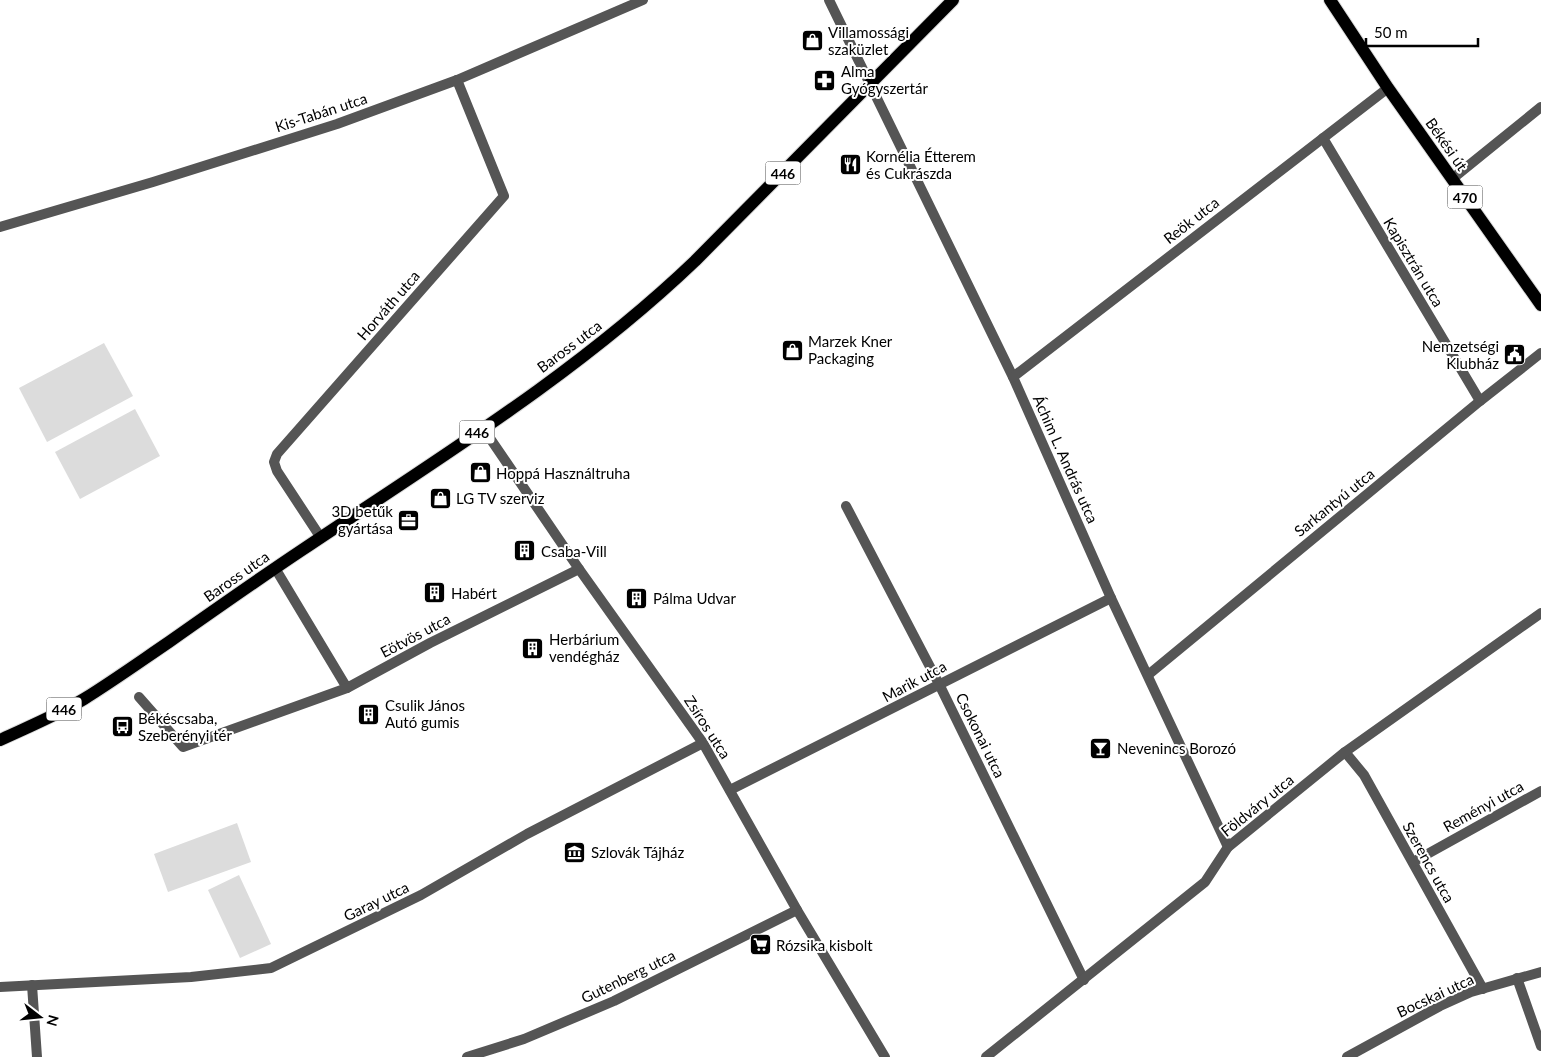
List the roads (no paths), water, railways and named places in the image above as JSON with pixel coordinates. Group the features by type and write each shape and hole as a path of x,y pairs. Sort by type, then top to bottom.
{"main road":[{"name":"Baross utca","path":"0,740 39,723 83,699 151,654 483,428 612,334 661,294 870,86 953,0"},
{"name":"Békési út","path":"1330,0 1388,88 1541,306"}],"street":[{"name":"Kis-Tabán utca","path":"0,227 153,182 336,124 457,80 643,0"},
{"name":"Áchim L. András utca","path":"829,0 1013,377 1111,598 1228,847"},
{"name":"Horváth utca","path":"321,538 277,471 274,462 277,454 504,196 457,80"},
{"name":"Reök utca","path":"1013,377 1388,88"},
{"path":"1452,179 1541,107"},
{"name":"Kapisztrán utca","path":"1323,138 1480,401"},
{"name":"Sarkantyú utca","path":"1148,674 1541,353"},
{"name":"Zsíros utca","path":"483,428 579,569 703,743 797,910 885,1057"},
{"name":"Csokonai utca","path":"846,506 939,684 1084,980"},
{"path":"275,568 347,688"},
{"name":"Eötvös utca","path":"139,697 183,747 347,688 430,643 579,569"},
{"name":"Marik utca","path":"730,790 1111,598"},
{"name":"Földváry utca","path":"986,1057 1205,882 1228,847 1345,752 1541,613"},
{"name":"Garay utca","path":"0,988 191,977 271,968 421,895 527,834 703,743"},
{"name":"Szerencs utca","path":"1345,752 1364,775 1483,989"},
{"name":"Reményi utca","path":"1412,862 1541,791"},
{"name":"Gutenberg utca","path":"467,1057 524,1040 614,1001 797,910"},
{"name":"Bocskai utca","path":"1347,1057 1440,1006 1471,992 1541,972"},
{"path":"1517,978 1541,1046"},
{"path":"32,985 37,1057"}],"place":[{"name":"Villamossági szaküzlet","path":"812,41"},
{"name":"Alma Gyógyszertár","path":"825,80"},
{"name":"Kornélia Étterem és Cukrászda","path":"850,165"},
{"name":"Marzek Kner Packaging","path":"792,350"},
{"name":"Nemzetségi Klubház","path":"1515,355"},
{"name":"Hoppá Használtruha","path":"480,473"},
{"name":"LG TV szerviz","path":"440,498"},
{"name":"3D betűk gyártása","path":"409,520"},
{"name":"Csaba-Vill","path":"525,551"},
{"name":"Habért","path":"435,593"},
{"name":"Pálma Udvar","path":"637,598"},
{"name":"Herbárium vendégház","path":"533,648"},
{"name":"Csulik János Autó gumis","path":"369,714"},
{"name":"Békéscsaba, Szeberényi tér","path":"122,727"},
{"name":"Nevenincs Borozó","path":"1101,748"},
{"name":"Szlovák Tájház","path":"575,852"},
{"name":"Rózsika kisbolt","path":"760,945"}]}
